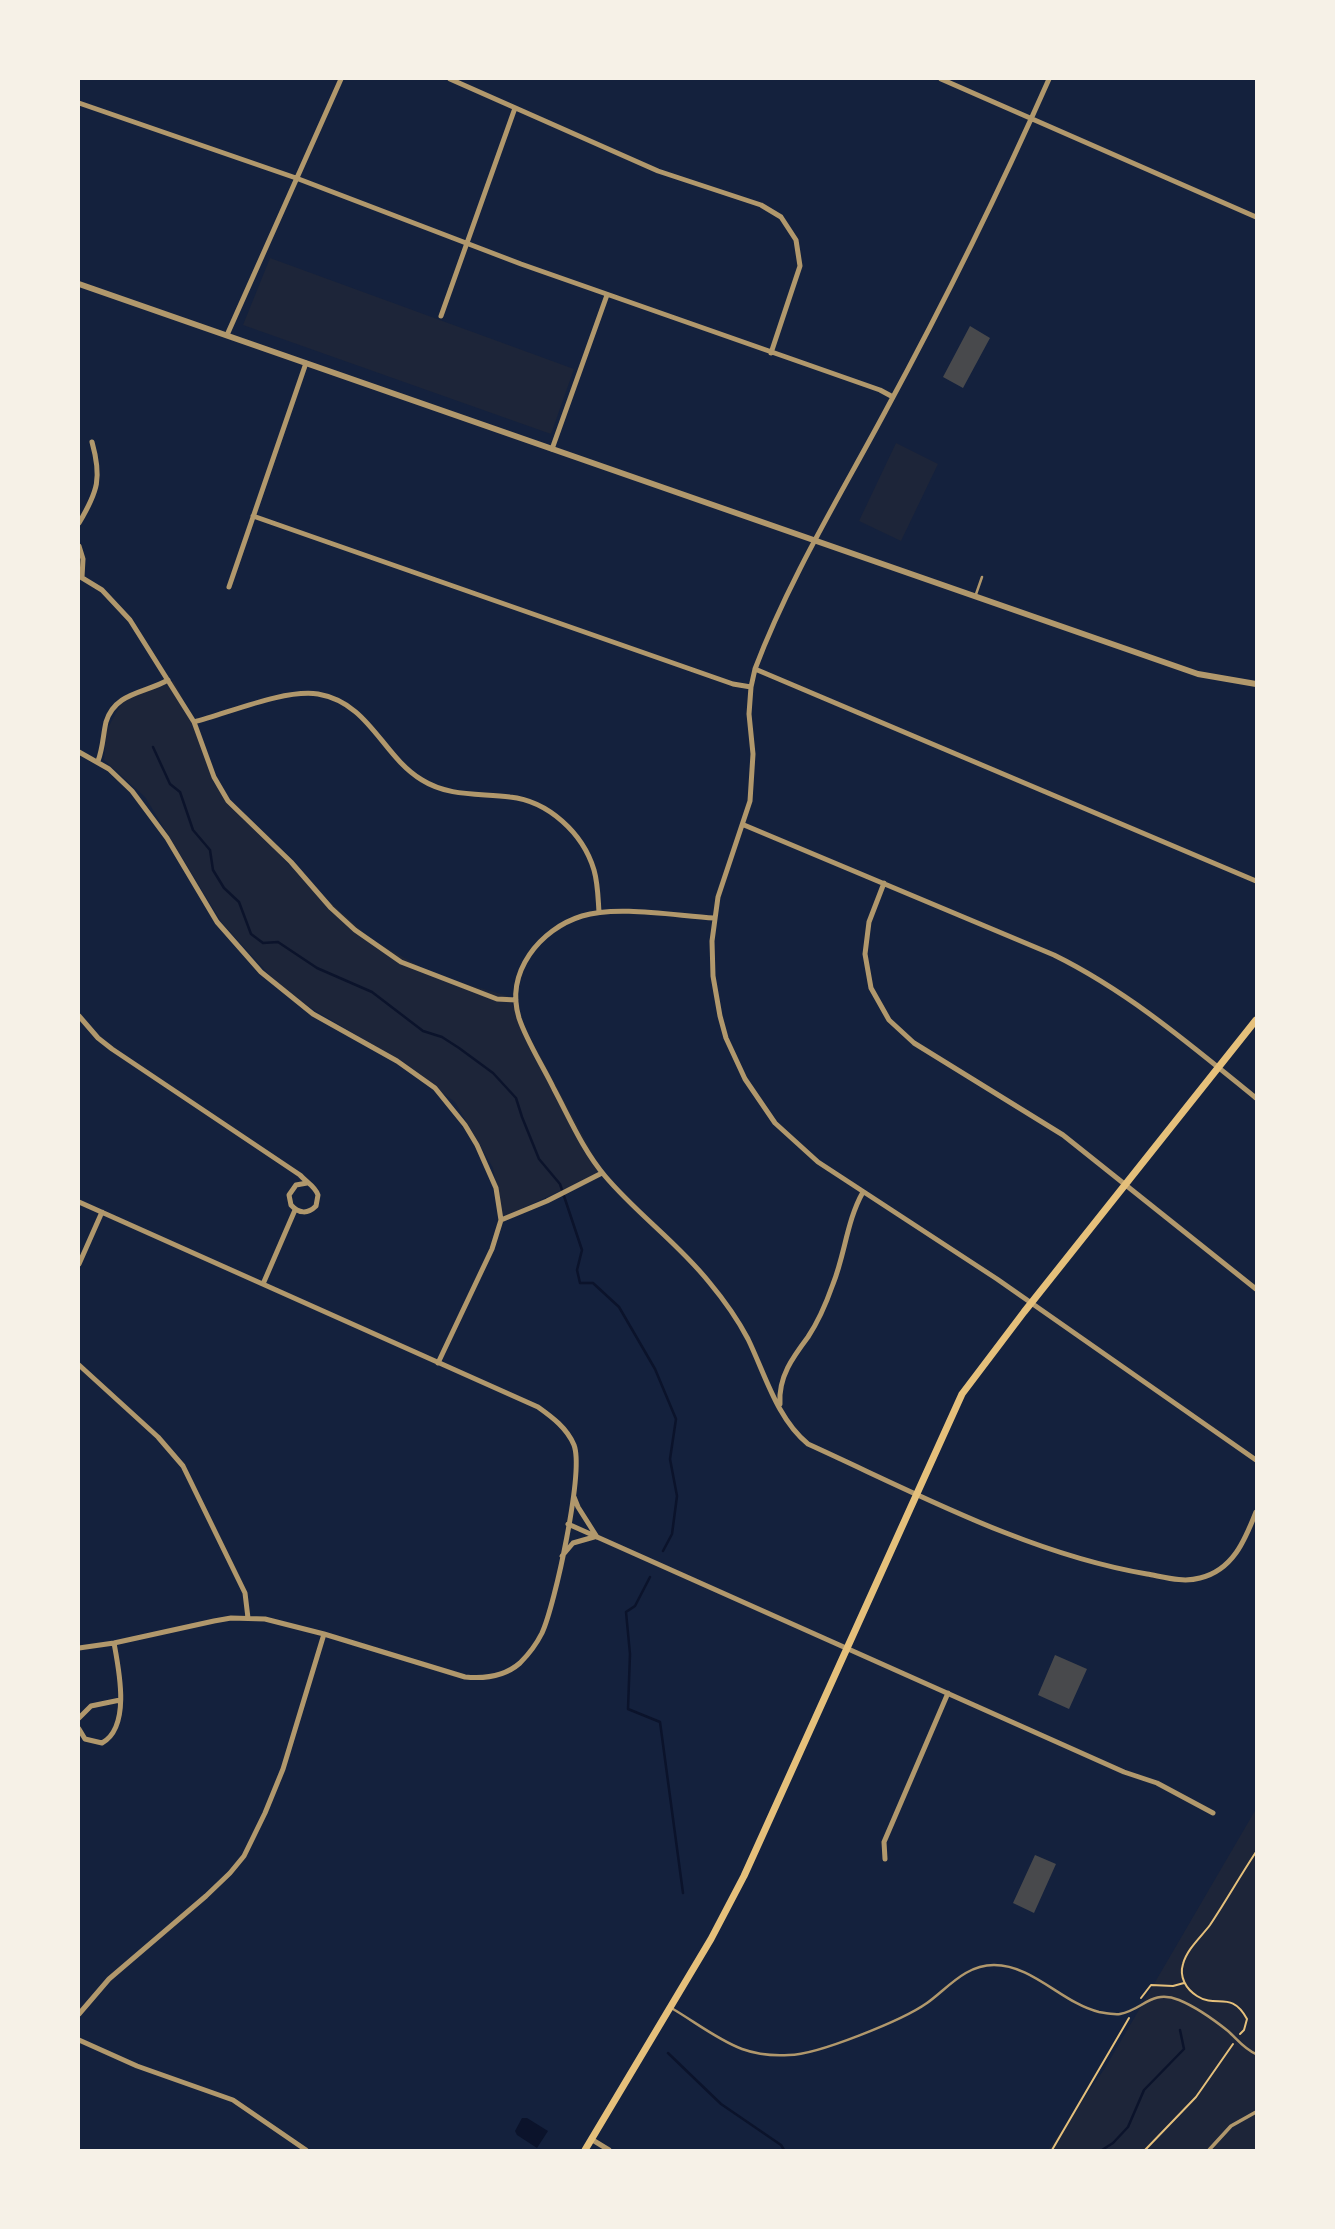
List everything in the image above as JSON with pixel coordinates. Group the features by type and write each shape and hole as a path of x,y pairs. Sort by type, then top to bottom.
{"main road":[{"path":"585,2150 711,1939 744,1876 962,1394 1256,1020"}],"street":[{"path":"227,335 341,79"},
{"path":"450,79 658,171 761,205 781,217 796,240 800,267 771,353"},
{"path":"941,79 1256,217"},
{"path":"1049,79 989,211 815,541 755,668 749,714 753,776 744,824 724,875 715,918 712,958 716,999 726,1038 745,1079 764,1109 791,1139 818,1162 1031,1303 1256,1460"},
{"path":"79,103 296,178 466,244 880,390 893,397"},
{"path":"440,316 515,108"},
{"path":"79,284 1198,674 1256,684"},
{"path":"552,449 607,295"},
{"path":"229,587 306,363"},
{"path":"79,523 98,482 99,465 92,442"},
{"path":"253,516 726,682 751,687"},
{"path":"79,546 83,559 80,576 102,590 121,608 194,722 214,777 228,801 355,930 385,952 419,970 497,999 516,1000"},
{"path":"755,668 1256,881"},
{"path":"98,761 106,722 116,706 131,694 154,688 168,680"},
{"path":"194,722 292,694 317,694 341,701 364,717 397,761 425,782 458,793 521,798 540,806 561,820 578,838 590,859 597,883 599,912"},
{"path":"79,752 98,761 125,784 144,806 167,838 217,922 261,972 313,1014 413,1071 435,1088 465,1125 485,1160 496,1188 500,1220 492,1249 438,1363"},
{"path":"744,824 1087,971 1130,999 1256,1098"},
{"path":"884,883 869,922 865,954 871,988 889,1020 914,1043 1063,1135 1256,1289"},
{"path":"715,918 599,912 566,923 536,946 521,970 516,1000 524,1031 584,1146 620,1194 695,1264 724,1301 747,1338 792,1429 808,1444 1013,1535 1060,1553 1134,1572 1175,1579 1200,1578 1225,1566 1241,1546 1256,1512"},
{"path":"79,1016 98,1038 112,1049 312,1185 318,1195 316,1206 306,1212 295,1210 289,1195 296,1185 307,1183"},
{"path":"500,1220 547,1201 602,1173"},
{"path":"780,1407 782,1378 811,1331 833,1285 854,1211 863,1192"},
{"path":"79,1202 538,1407 567,1433 575,1447 578,1464 574,1496 551,1604 542,1633 520,1662 496,1676 480,1679 465,1677 281,1622 248,1618 214,1621 79,1648"},
{"path":"263,1284 295,1210"},
{"path":"79,1264 102,1212"},
{"path":"79,1365 158,1437 183,1466 245,1593 248,1618"},
{"path":"574,1496 597,1536"},
{"path":"568,1524 1124,1772 1157,1783 1213,1813"},
{"path":"561,1557 573,1543 597,1536"},
{"path":"79,2014 109,1979 206,1895 244,1856 284,1769 324,1634"},
{"path":"79,1729 85,1739 93,1742 103,1743 111,1738 119,1718 120,1700 114,1643"},
{"path":"884,1859 884,1842 948,1693"},
{"path":"79,1718 91,1706 120,1700"},
{"path":"79,2040 137,2066 233,2100 306,2150"},
{"path":"1209,2150 1231,2126 1256,2112"},
{"path":"591,2139 609,2150"}],"lane":[{"path":"975,597 982,577"},
{"path":"670,2008 741,2049 791,2056 841,2042 892,2021 918,2009 955,1978 991,1964 1015,1969 1096,2011 1118,2015 1132,2010 1149,1998 1175,1998 1199,2011 1256,2054"}],"path":[{"path":"1145,2150 1196,2097 1246,2025 1244,2013 1233,2002 1203,1999 1190,1991 1184,1983 1182,1970 1185,1958 1216,1916 1256,1852"},
{"path":"1146,1991 1152,1985 1173,1986 1184,1983"},
{"path":"1052,2150 1128,2020"}],"shaded area":[{"path":"270,258 574,369 551,434 243,325"},
{"path":"896,443 938,464 901,541 859,521"},
{"path":"174,681 200,734 213,782 289,865 371,939 435,975 508,996 602,1171 502,1218 493,1168 455,1102 388,1054 286,993 222,923 145,797 104,760 106,731 125,697"},
{"path":"1256,1809 1256,2150 1048,2150 1105,2068"},
{"path":"522,2118 527,2118 548,2131 537,2148 515,2131"}],"building":[{"path":"970,326 990,338 963,388 943,377"},
{"path":"1055,1655 1087,1669 1069,1709 1038,1695"},
{"path":"1035,1855 1056,1864 1034,1913 1013,1903"}],"waterway":[{"path":"153,747 170,784 180,792 193,830 210,850 213,870 224,888 239,902 251,934 263,943 278,942 317,968 372,992 423,1031 442,1037 493,1073 516,1098 539,1159 560,1184 582,1250 577,1270 580,1283 593,1283 619,1307 655,1369 676,1419 670,1459 677,1496 672,1534 663,1551"},
{"path":"650,1577 635,1606 626,1612 630,1654 628,1709 660,1722 683,1893"},
{"path":"1102,2150 1128,2127 1144,2090 1184,2049 1180,2030"},
{"path":"668,2053 721,2104 781,2145 784,2150"}]}
